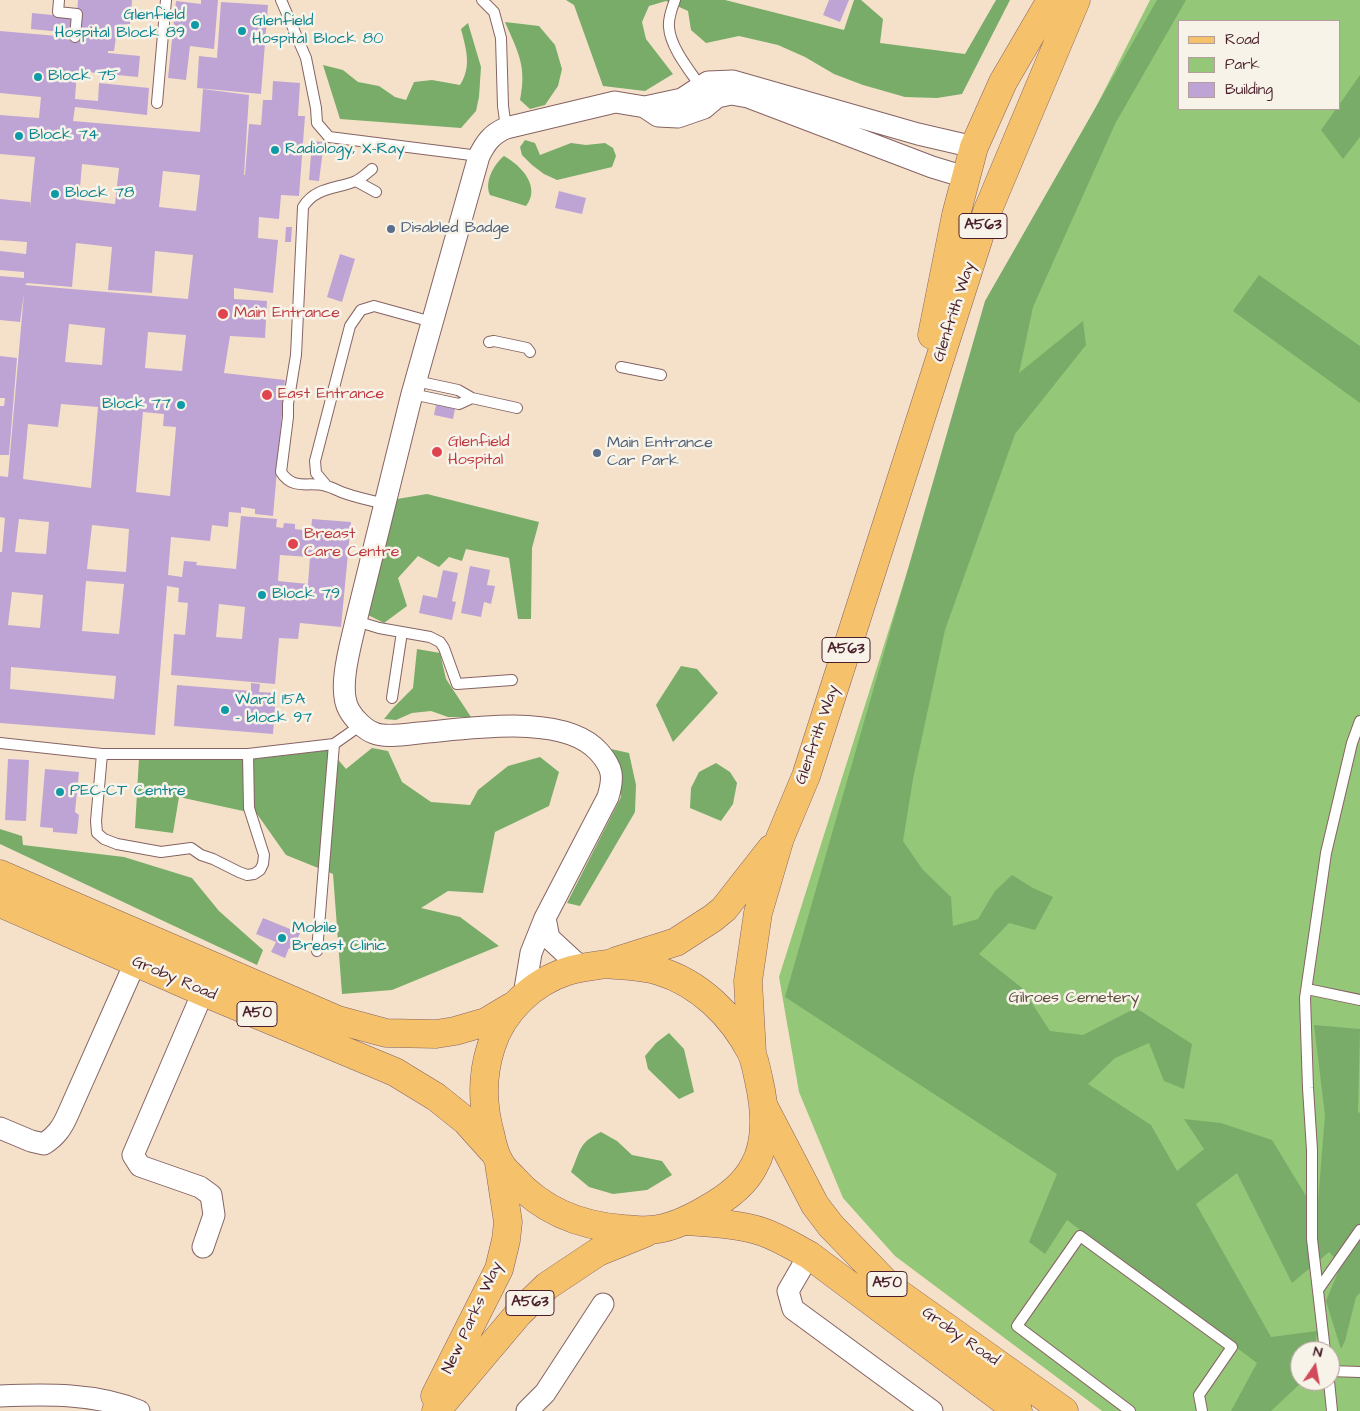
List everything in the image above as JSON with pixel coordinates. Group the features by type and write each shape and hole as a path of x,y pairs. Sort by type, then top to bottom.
{"main road":[{"name":"Glenfrith Way","path":"908,460 953,226 1003,82 1051,0"},
{"name":"A563","path":"993,195 991,172 975,162 992,148 1008,106 1071,0"},
{"name":"Glenfrith Way","path":"752,1053 749,969 758,913 780,838 806,776 993,195 1076,0"},
{"name":"Glenfrith Way","path":"597,965 676,942 713,918 724,909 780,838"},
{"name":"Groby Road","path":"0,874 338,1020 386,1033 436,1034 455,1030 486,1022 519,1000"},
{"name":"Groby Road","path":"0,903 135,963 402,1075 436,1097 466,1121 497,1158"},
{"name":"A50","path":"597,965 640,967 660,971 686,982 715,1003 752,1053 764,1106 760,1151 755,1166 738,1188 717,1204 686,1221 651,1230 613,1228 582,1223 545,1206 522,1189 497,1158 486,1119 484,1090 485,1070 492,1043 499,1026 519,1000 549,979 567,971 597,965"},
{"name":"Groby Road","path":"764,1106 815,1205 831,1226 891,1288 1064,1411"},
{"name":"New Parks Way","path":"428,1411 499,1269 508,1222 497,1158"},
{"name":"Groby Road","path":"686,1221 764,1232 809,1255 1018,1411"},
{"name":"New Parks Way","path":"436,1411 519,1313 547,1286 598,1252 651,1230"}],"street":[{"path":"519,1000 531,953 545,918 608,797 612,782 608,762 594,746 572,734 540,727 513,725 398,735 375,734 361,725 349,710 345,693 348,658 356,621 414,388 479,156 486,142 496,132 506,128 615,102 645,107 682,99 708,82 733,81 918,134 975,162"},
{"path":"645,107 658,116 678,117 704,108 717,97 731,94 748,97 932,167 975,162"},
{"path":"545,918 549,938 575,962 597,965"},
{"path":"0,1128 31,1141 44,1144 58,1133 135,963"},
{"path":"203,992 133,1155 140,1166 200,1187 211,1195 214,1215 204,1247"},
{"path":"809,1255 788,1291 793,1309 932,1411"},
{"path":"527,1411 544,1393 603,1304"},
{"path":"0,1396 35,1395 94,1399 139,1411"}],"lane":[{"path":"59,0 58,12 77,14 75,37"},
{"path":"156,103 166,0"},
{"path":"281,0 306,58 316,108 317,123 329,137 479,156"},
{"path":"482,0 494,12 501,38 503,106 506,128"},
{"path":"675,0 670,13 668,28 676,50 701,87"},
{"path":"372,169 356,181 322,190 308,198 303,207 296,355 288,404 281,472 285,479 290,482 326,485 343,493 386,504"},
{"path":"356,181 376,192"},
{"path":"326,485 316,473 315,461 350,326 361,310 374,306 432,322"},
{"path":"489,342 494,341 527,348 530,352"},
{"path":"620,367 661,375"},
{"path":"414,388 459,404 472,398 517,408"},
{"path":"356,621 379,628 430,637 440,642 457,684 512,680"},
{"path":"392,698 402,632"},
{"path":"1324,1341 1312,1239 1312,1150 1305,998 1326,853 1352,743 1360,721"},
{"path":"0,743 102,754 248,754 334,744 361,725"},
{"path":"317,951 334,744"},
{"path":"102,754 96,821 97,833 104,839 117,844 161,852 191,848 201,855 247,875 254,874 260,870 264,855 249,808 248,754"},
{"path":"1307,989 1360,1000"},
{"path":"1318,1290 1360,1230"},
{"path":"1130,1411 1017,1326 1080,1236 1232,1347 1198,1395 1202,1411"},
{"path":"1340,1371 1360,1372"},
{"path":"1330,1391 1332,1411"}],"green space":[{"path":"566,0 725,0 844,30 854,0 861,0 883,19 880,43 965,54 996,0 1010,0 962,94 937,98 905,97 863,85 834,74 805,57 778,45 739,36 706,43 691,30 688,11 666,1 649,6 642,22 646,39 673,74 645,91 603,86 574,5"},
{"name":"Gilroes Cemetery","path":"1150,0 1360,0 1360,1411 1102,1411 895,1256 843,1198 799,1092 779,977 984,329"},
{"path":"1157,0 1186,0 1115,124 1033,307 1019,373 1083,321 1086,345 1015,434 945,630 913,779 903,841 923,870 951,897 953,926 978,919 995,891 1012,875 1033,888 1053,897 1035,930 1009,923 979,954 1022,988 1050,1031 1083,1035 1136,1008 1192,1044 1184,1089 1164,1081 1149,1043 1115,1058 1088,1084 1151,1125 1177,1171 1204,1149 1184,1119 1221,1123 1272,1140 1317,1214 1325,1115 1314,1025 1360,1029 1358,1112 1360,1113 1360,1293 1356,1297 1345,1341 1341,1349 1326,1301 1341,1265 1329,1252 1292,1283 1237,1173 1196,1204 1271,1337 1317,1331 1316,1341 1290,1341 1290,1391 1292,1391 1271,1411 1231,1411 1257,1363 1067,1220 1045,1254 1029,1242 1057,1174 785,997 985,301"},
{"path":"505,22 539,26 555,45 562,69 558,86 545,105 530,109 520,100 522,68"},
{"path":"468,23 481,67 479,97 476,111 461,128 340,119 323,65 343,70 358,82 379,86 395,97 406,100 414,82 432,80 460,85 464,78 467,64 461,29"},
{"path":"1360,75 1360,137 1343,159 1321,130 1335,110 1340,110 1340,104"},
{"path":"525,140 535,143 540,155 571,143 586,145 605,143 613,148 616,156 612,167 557,180 544,174 522,155 520,147"},
{"path":"504,156 523,171 530,184 530,199 526,206 490,195 488,190 489,179"},
{"path":"1259,275 1360,346 1360,403 1233,311"},
{"path":"427,494 539,522 532,548 531,619 518,619 509,558 466,549 462,561 449,557 439,567 418,556 398,578 407,606 384,623 366,614 397,499"},
{"path":"417,649 440,653 446,679 471,717 448,717 431,711 412,713 396,720 384,719 413,688"},
{"path":"681,666 697,669 718,693 673,742 656,705"},
{"path":"372,748 388,751 402,782 431,802 470,805 478,790 508,766 540,757 559,772 549,806 495,832 483,893 448,891 421,908 460,917 499,946 392,990 342,994 333,874 286,855 257,814 179,797 173,833 135,828 139,758 245,760 330,750 346,769"},
{"path":"611,749 629,753 636,785 635,812 580,906 567,903 621,797"},
{"path":"716,763 730,772 737,783 733,804 721,821 690,808 691,788 699,772"},
{"path":"0,829 22,836 23,845 124,857 192,878 219,911 263,950 257,965 0,844"},
{"path":"669,1033 684,1049 694,1092 679,1099 648,1069 645,1056 656,1043"},
{"path":"601,1132 617,1141 632,1155 662,1161 672,1175 647,1190 613,1194 589,1187 571,1172 584,1144"}],"building":[{"path":"78,0 132,0 130,25 124,24 123,38 116,37 114,51 108,51 108,53 140,56 138,77 77,71 75,99 98,101 99,83 149,88 147,115 75,107 73,121 200,132 203,89 249,95 244,175 249,124 261,125 263,100 272,100 273,81 300,83 298,116 305,116 299,196 281,195 279,219 259,217 258,238 278,240 273,293 234,288 234,299 267,301 265,338 230,336 224,373 285,380 273,516 255,514 255,509 241,507 241,513 229,512 228,527 212,525 210,541 171,537 168,575 182,577 184,561 197,562 196,565 236,569 241,516 277,519 276,527 283,528 284,523 295,524 295,529 311,531 312,519 351,522 341,627 300,623 298,639 279,638 275,684 171,675 174,634 185,635 188,603 178,602 179,588 167,586 155,735 0,723 0,552 2,552 5,518 0,517 0,476 8,477 24,293 20,322 0,320 0,276 24,278 24,272 0,270 0,251 26,254 27,242 0,240 0,199 30,202 30,208 35,157 0,154 0,115 39,118 41,97 0,93 0,31 80,38 76,31","holes":["82,164 119,168 115,204 79,200","163,171 200,175 196,211 159,207","76,243 112,247 108,290 152,293 155,251 193,255 188,299 25,285 27,283 72,287","69,324 105,328 102,365 65,362","148,332 186,335 182,371 145,368","61,404 98,407 91,488 23,479 28,424 58,427","143,412 164,414 163,426 176,427 170,496 136,492","19,519 49,522 46,554 15,552","92,525 129,529 126,572 87,569","280,555 310,557 308,584 278,581","86,581 124,584 119,634 82,631","12,592 43,595 40,628 8,625","219,604 245,607 242,639 216,637","11,667 116,676 114,699 10,689"]},
{"name":"Glenfield Hospital Block 89","path":"201,0 218,0 214,49 190,46 186,80 168,78 176,1 201,4"},
{"path":"829,0 849,0 840,22 823,15"},
{"name":"Glenfield Hospital Block 80","path":"221,2 268,5 261,94 197,88 199,56 217,58"},
{"path":"32,13 73,17 72,33 31,29"},
{"path":"312,141 324,142 319,181 309,180"},
{"path":"559,191 586,198 582,214 555,208"},
{"path":"286,227 292,227 291,242 285,242"},
{"path":"340,254 355,259 342,302 327,297"},
{"path":"0,356 17,358 9,455 0,455 0,406 4,406 5,398 0,398"},
{"path":"436,405 455,409 453,419 434,415"},
{"path":"470,566 490,570 487,585 495,586 491,604 484,602 481,617 461,613"},
{"path":"443,570 458,573 452,601 456,602 452,620 419,613 423,595 437,598"},
{"name":"Ward 15A - block 97","path":"251,683 260,684 259,692 276,693 273,734 174,726 177,685 251,691"},
{"path":"8,759 29,760 26,821 5,820"},
{"name":"PEC-CT Centre","path":"45,769 79,772 75,812 79,815 77,834 53,832 53,828 40,827"},
{"name":"Mobile Breast Clinic","path":"263,918 300,933 293,950 289,948 285,958 271,952 276,942 256,934"}],"place":[{"name":"Glenfield Hospital Block 89","path":"195,25"},
{"name":"Glenfield Hospital Block 80","path":"242,31"},
{"name":"Block 75","path":"38,77"},
{"name":"Block 74","path":"19,136"},
{"name":"Radiology, X-Ray","path":"275,150"},
{"name":"Block 78","path":"55,194"},
{"name":"Disabled Badge","path":"391,229"},
{"name":"Main Entrance","path":"223,314"},
{"name":"East Entrance","path":"267,395"},
{"name":"Block 77","path":"181,405"},
{"name":"Glenfield Hospital","path":"437,452"},
{"name":"Main Entrance Car Park","path":"597,453"},
{"name":"Breast Care Centre","path":"293,544"},
{"name":"Block 79","path":"262,595"},
{"name":"Ward 15A - block 97","path":"225,710"},
{"name":"PEC-CT Centre","path":"60,792"},
{"name":"Mobile Breast Clinic","path":"282,938"}]}
